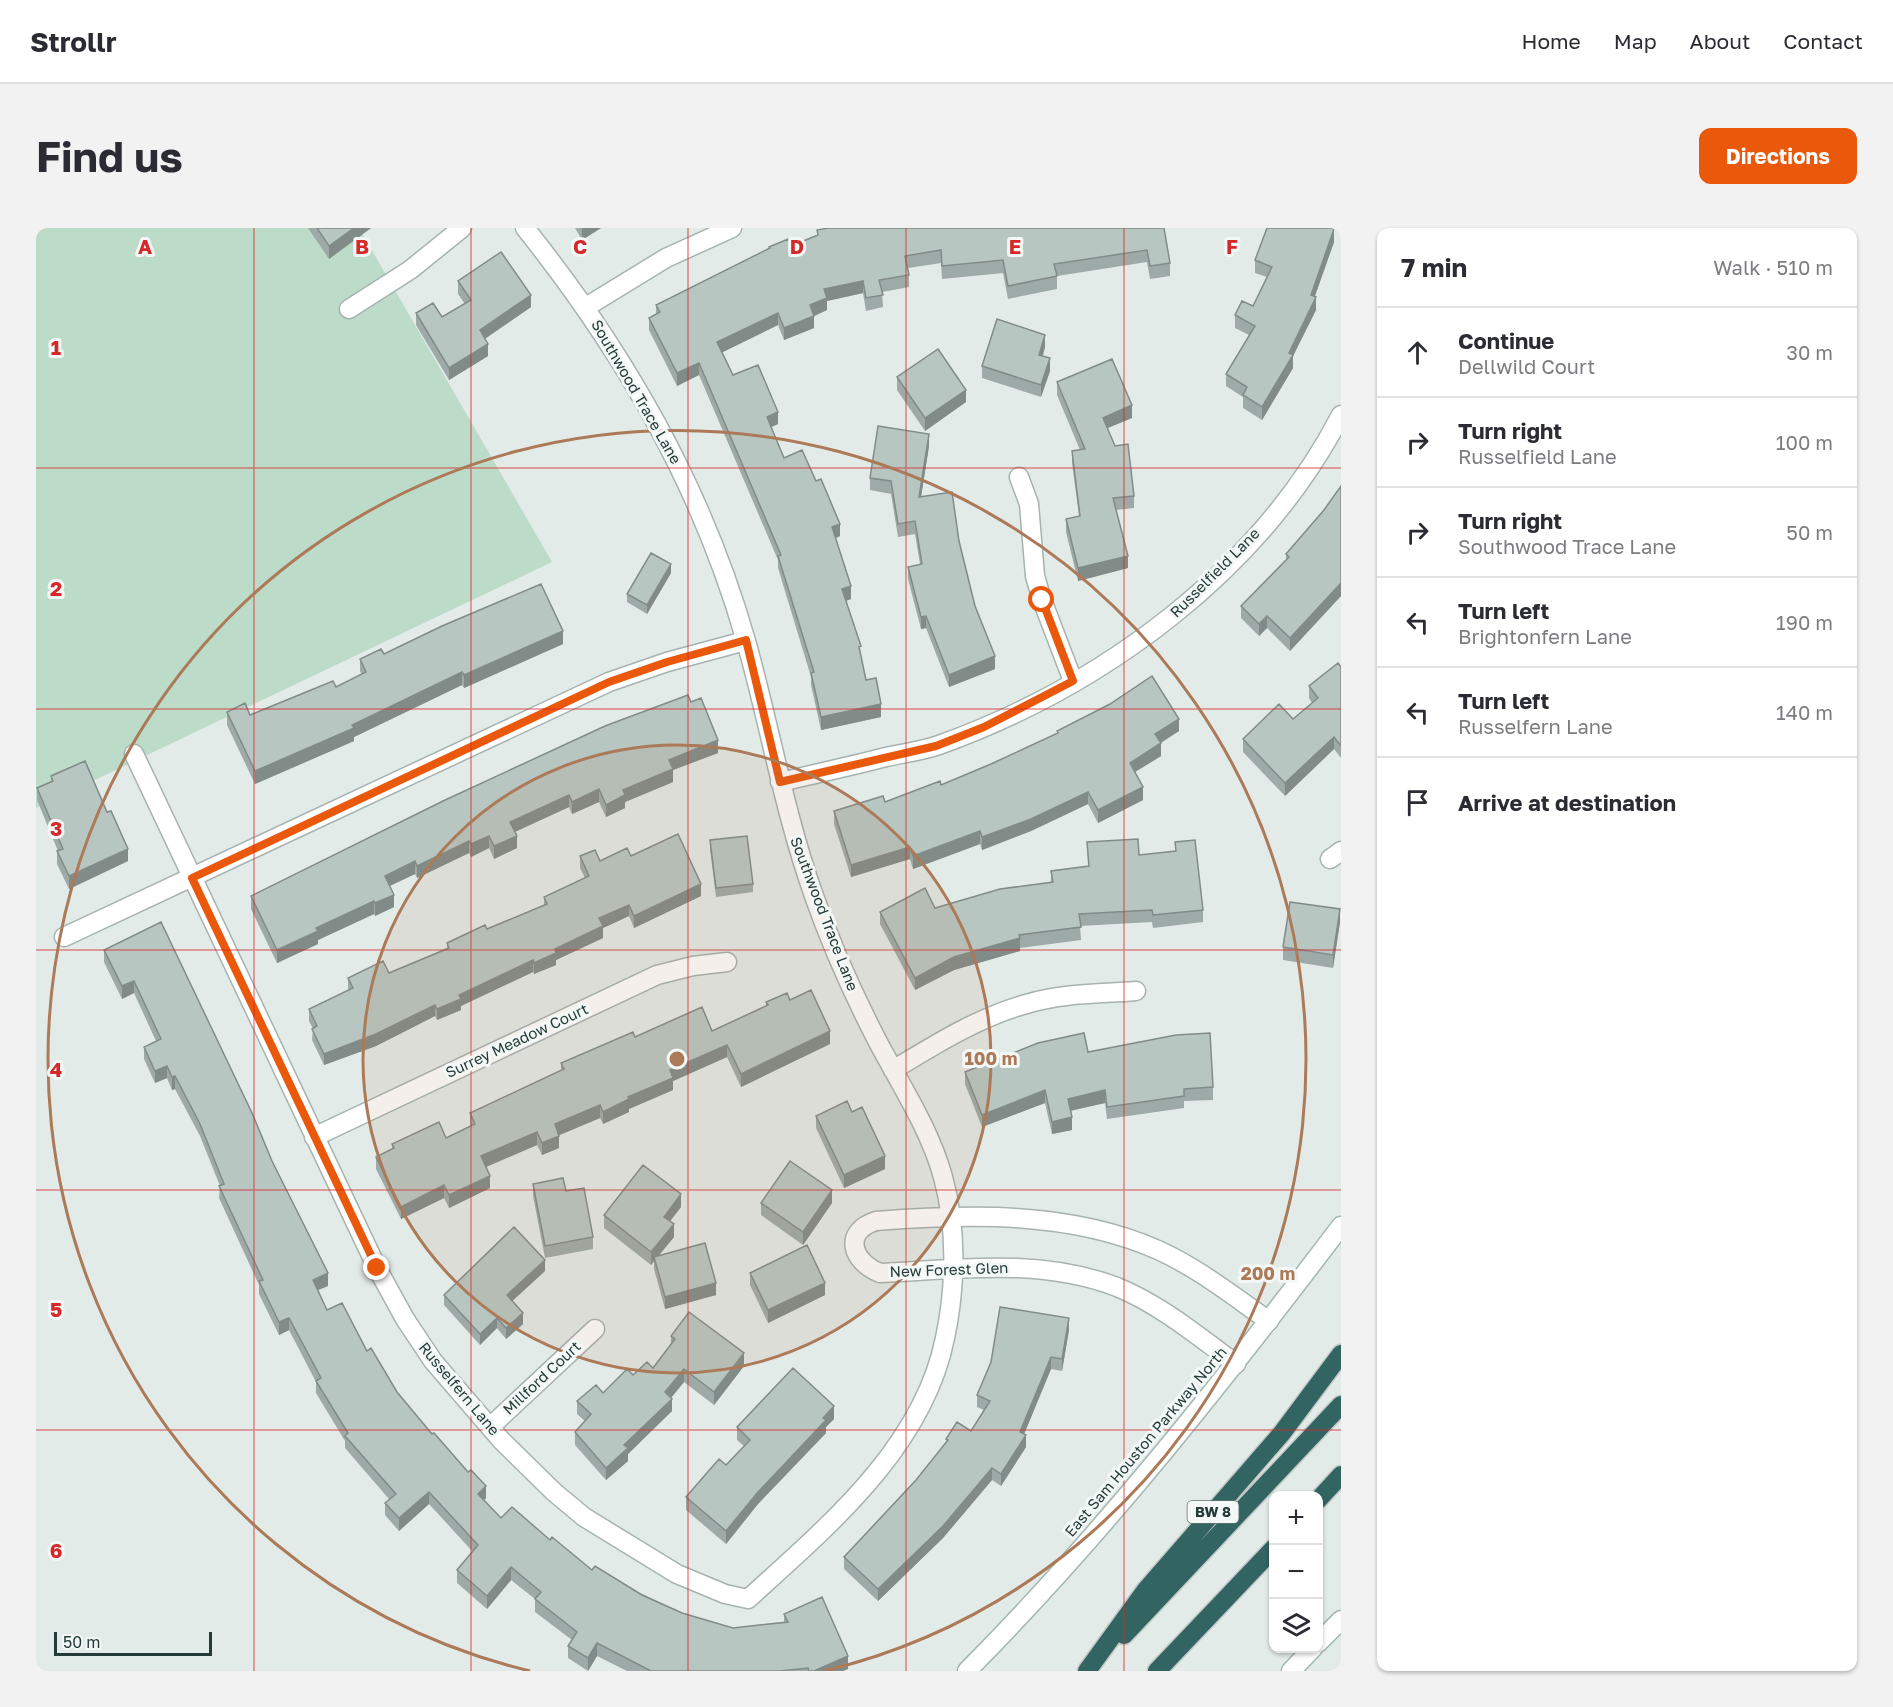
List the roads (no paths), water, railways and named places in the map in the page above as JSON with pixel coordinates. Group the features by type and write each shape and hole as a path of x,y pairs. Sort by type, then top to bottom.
{"highway":[{"name":"BW 8","path":"1088,1671 1145,1591 1282,1433 1341,1354"},
{"path":"1088,1671 1341,1405"},
{"path":"1323,1495 1341,1475"},
{"path":"1157,1671 1269,1553"}],"street":[{"path":"349,309 410,270 462,228"},
{"name":"Southwood Trace Lane","path":"525,228 586,307 640,392 708,530 746,640 798,847 838,958 922,1125 943,1176 950,1215 954,1269 946,1335 939,1363 916,1417 900,1441 855,1496 824,1529 769,1580"},
{"path":"586,307 666,258 732,228"},
{"name":"Russelfield Lane","path":"780,782 936,746 984,727 1073,681 1144,638 1209,583 1290,495 1324,448 1341,415"},
{"path":"1019,477 1029,504 1031,551 1037,584 1073,681"},
{"path":"64,937 609,682 667,662 746,640"},
{"name":"Russelfern Lane","path":"134,754 377,1268 405,1319 433,1361 490,1427 542,1481 584,1517 677,1574 725,1594 748,1599 769,1580"},
{"name":"Surrey Meadow Court","path":"314,1137 657,975 693,966 727,962"},
{"path":"893,1070 951,1035 987,1018 1031,1002 1136,991"},
{"name":"New Forest Glen","path":"1236,1364 1152,1305 1116,1287 1038,1268 880,1273 868,1268 858,1259 854,1247 856,1236 866,1224 876,1221 950,1215 1026,1218 1115,1233 1159,1250 1200,1273 1269,1321"},
{"name":"East Sam Houston Parkway North","path":"967,1671 1014,1623 1122,1502 1236,1364 1341,1226"},
{"name":"Millford Court","path":"490,1427 595,1329"},
{"path":"1323,1638 1341,1620"},
{"path":"1291,1671 1308,1653"}]}
